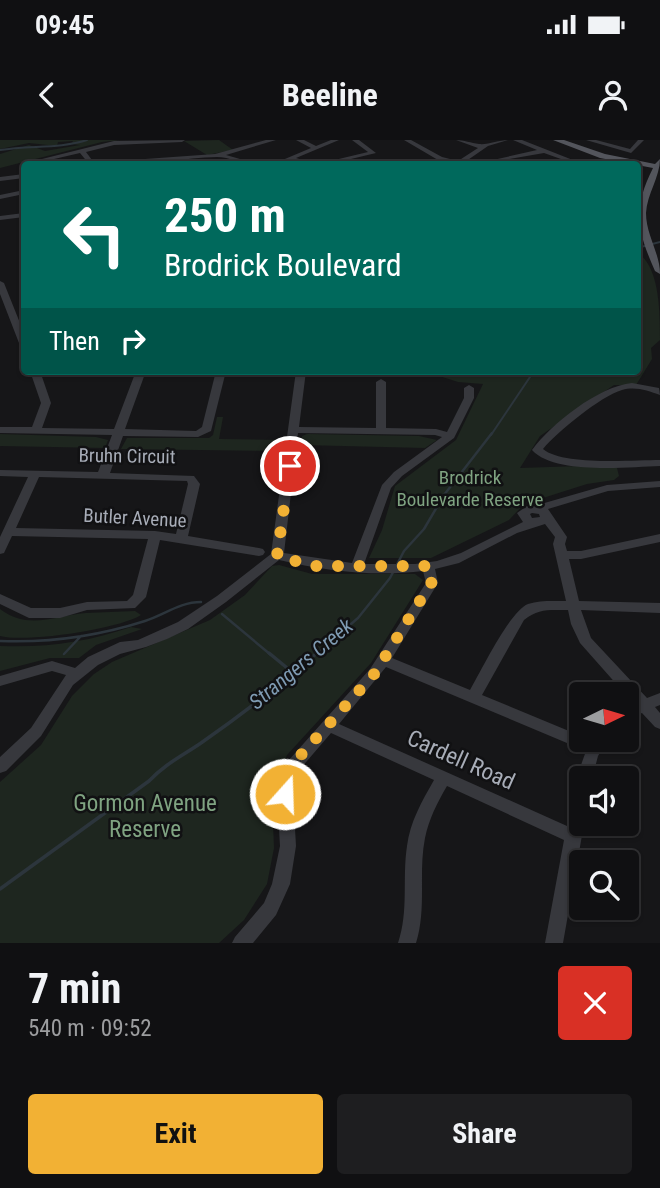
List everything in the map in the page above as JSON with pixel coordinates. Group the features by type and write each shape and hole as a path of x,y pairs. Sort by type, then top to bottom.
{"main road":[{"path":"549,140 589,155 615,161"},
{"path":"557,140 623,161"},
{"path":"641,166 659,170"},
{"path":"641,167 659,170"},
{"path":"659,170 641,206 660,271"}],"street":[{"path":"37,161 123,142 182,140"},
{"path":"142,161 221,155 273,140"},
{"path":"299,140 316,148"},
{"path":"284,161 336,140"},
{"path":"337,161 373,153 355,140"},
{"path":"407,140 448,161"},
{"path":"460,140 483,147"},
{"path":"463,161 483,147 505,140"},
{"path":"516,140 569,161"},
{"path":"589,140 631,151 640,140"},
{"path":"81,150 90,161"},
{"path":"506,161 541,151"},
{"path":"221,155 242,161"},
{"path":"471,155 492,161"},
{"path":"289,159 297,161"},
{"path":"0,179 21,176"},
{"path":"3,196 21,193"},
{"path":"0,218 21,215"},
{"path":"0,283 20,322"},
{"path":"36,375 46,403 36,431"},
{"path":"103,475 140,375"},
{"path":"0,430 204,432 220,375"},
{"path":"0,767 30,739 60,692 76,673 118,649 156,639 190,620 225,598 268,554 279,533 285,512 301,375"},
{"path":"381,382 381,431"},
{"path":"660,392 648,387 614,390 546,437 537,450 542,457 562,461 660,463"},
{"path":"361,566 386,487 398,474 450,436 470,396 469,388"},
{"path":"294,430 436,432 450,436"},
{"path":"624,463 629,485"},
{"name":"Bruhn Circuit","path":"0,473 192,479 194,484 181,538"},
{"path":"0,550 35,473"},
{"path":"660,484 629,485 595,491 561,502 537,517 551,531 561,550 574,606 589,646 660,723"},
{"name":"Butler Avenue","path":"8,532 155,535 268,554 314,566 426,566 458,558 537,517"},
{"path":"0,598 29,613 60,613 83,606 130,605 139,597 155,535"},
{"path":"561,550 581,555 660,538"},
{"path":"241,943 270,909 281,884 287,859 284,804 290,774 300,756 383,660 432,583 426,566"},
{"path":"473,697 522,613 540,606 660,608"},
{"path":"383,660 569,733"},
{"path":"0,681 52,666 76,673"},
{"path":"639,708 660,699"},
{"name":"Cardell Road","path":"328,724 569,834"},
{"path":"407,943 415,912 416,835 428,804 444,777"},
{"path":"554,943 574,836"}],"green space":[{"path":"0,140 120,140 102,142 0,168 0,154 29,145 45,151 80,145 71,144 73,141 58,142 57,146 29,143 0,149"},
{"path":"219,140 233,150 207,155 184,141"},
{"name":"Brodrick Boulevarde Reserve","path":"641,256 645,259 654,279 660,317 660,340 651,348 652,359 636,385 614,385 540,436 520,468 611,465 617,468 619,476 614,480 587,484 524,504 509,520 431,558 369,558 382,530 395,486 456,440 483,384 458,382 436,375 641,375"},
{"path":"217,417 223,417 219,439 283,440 282,451 121,449 127,438 209,438 213,435"},
{"path":"0,434 96,437 108,440 105,448 0,446"},
{"path":"302,436 419,436 437,440 425,448 302,445"},
{"name":"Gormon Avenue Reserve","path":"279,565 312,574 415,574 423,580 371,663 287,755 272,798 274,848 267,884 244,920 219,943 0,943 0,782 41,745 72,696 94,674 112,662 210,620 245,595 272,566"},
{"path":"0,609 11,616 32,620 75,614 135,611 141,615 94,630 13,638 0,636"},
{"path":"131,627 142,629 96,645 79,658 50,658 0,671 0,646 67,643"}],"waterway":[{"path":"0,150 66,145 87,140"},
{"name":"Strangers Creek","path":"641,247 660,242"},
{"name":"Strangers Creek","path":"491,435 531,375"},
{"name":"Strangers Creek","path":"315,655 358,618 390,578 404,551 424,529 444,495 492,433"},
{"path":"0,641 55,640 91,634 127,626 186,604 201,602"},
{"path":"222,614 271,655"},
{"path":"64,654 81,636"},
{"path":"269,653 292,672"},
{"name":"Strangers Creek","path":"0,889 149,781 167,765 231,722 317,653"}],"route":[{"path":"285,794 290,774 300,756 375,673 433,580 428,566 314,566 277,556 290,466"}]}
